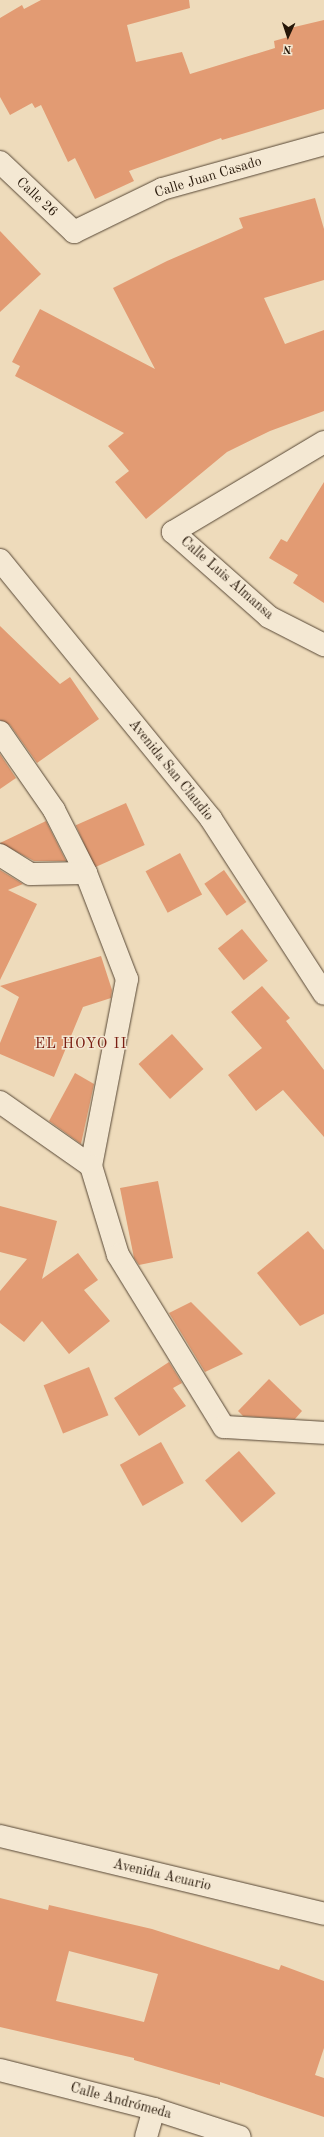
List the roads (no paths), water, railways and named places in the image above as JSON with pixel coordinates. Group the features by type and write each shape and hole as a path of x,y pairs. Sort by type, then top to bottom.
{"street":[{"name":"Calle Juan Casado","path":"74,232 162,189 324,144"},
{"name":"Calle 26","path":"0,162 74,232"},
{"name":"Calle Luis Almansa","path":"324,442 173,532 269,617 324,645"},
{"name":"Avenida San Claudio","path":"0,560 212,819 324,994"},
{"path":"0,732 54,810 86,873 126,979 91,1166 118,1255 224,1427 324,1433"},
{"path":"0,855 31,874 86,873"},
{"path":"0,1102 91,1166"},
{"name":"Avenida Acuario","path":"0,1836 324,1914"},
{"name":"Calle Andrómeda","path":"0,2070 154,2108 240,2137"},
{"path":"146,2137 154,2108"}],"district":[{"name":"EL HOYO II","path":"81,1045"}]}
